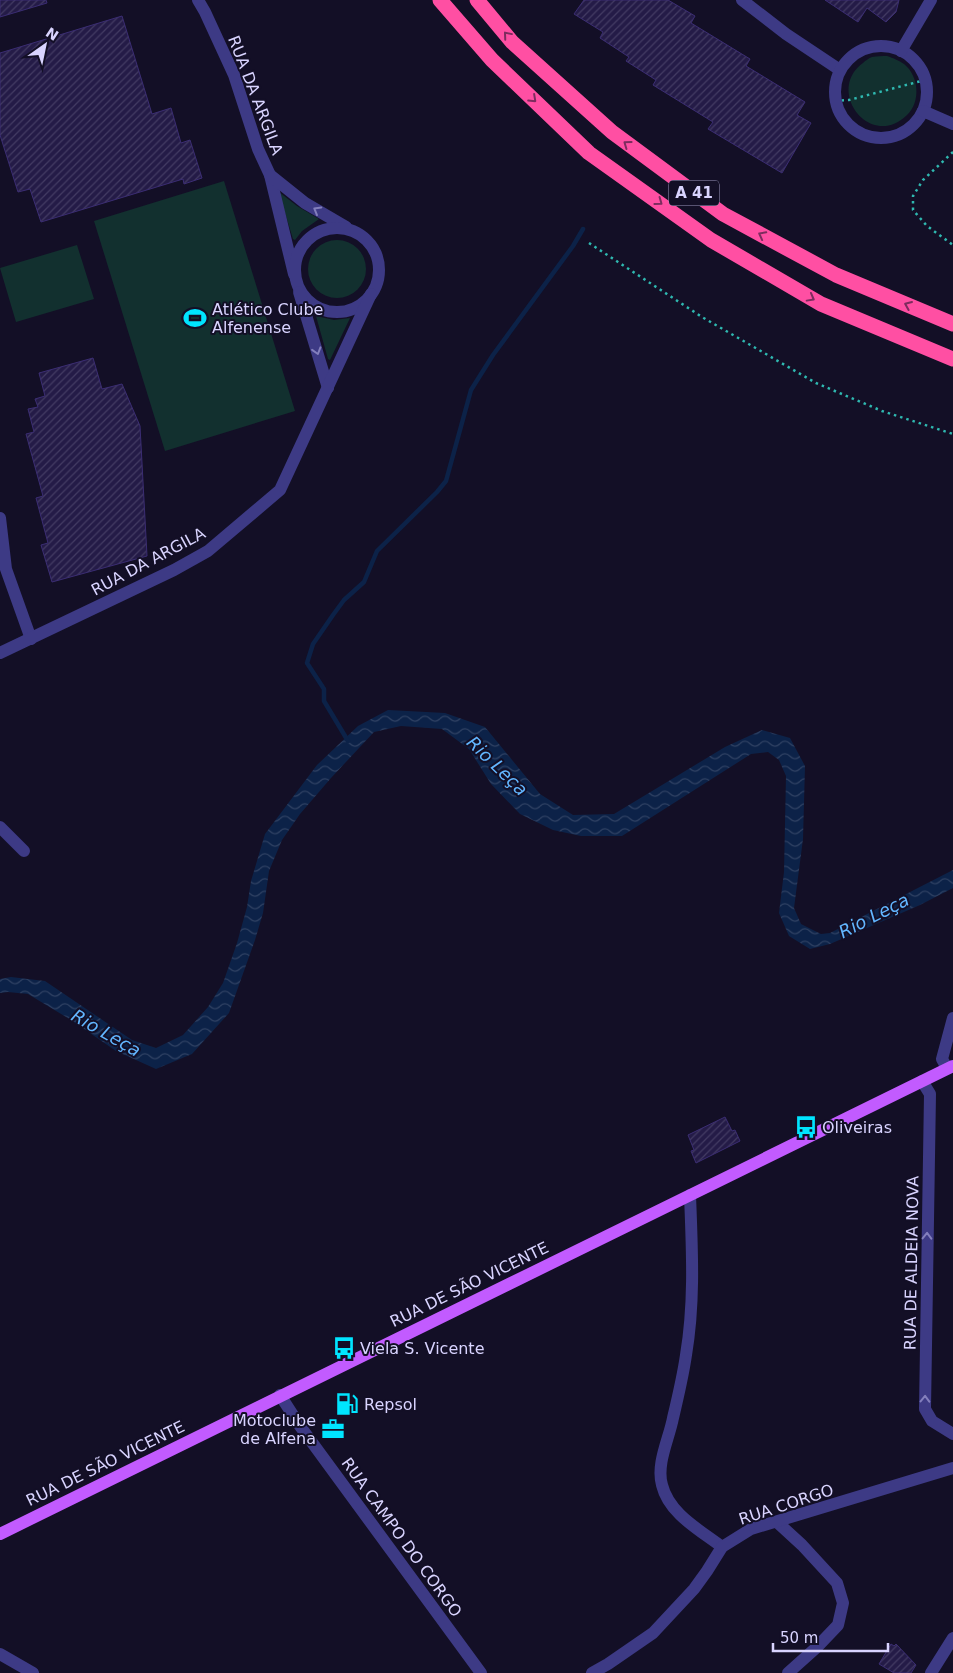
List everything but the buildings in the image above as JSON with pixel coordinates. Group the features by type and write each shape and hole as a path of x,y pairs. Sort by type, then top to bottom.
{"highway":[{"name":"A 41","path":"440,0 492,60 589,152 711,240 821,304 953,359"},
{"name":"A 41","path":"477,0 512,42 612,132 723,214 836,275 953,324"}],"main road":[{"name":"RUA DE SÃO VICENTE","path":"0,1534 950,1067"}],"street":[{"name":"RUA DA ARGILA","path":"198,0 234,75 258,150 270,175 294,274 328,388"},
{"path":"742,0 786,34 840,70"},
{"path":"901,51 931,0"},
{"path":"874,46 888,47 901,51 912,58 920,68 925,80 926,96 923,111 916,123 905,132 892,137 878,138 865,136 850,126 838,112 835,101 835,85 840,70 848,59 860,51 874,46"},
{"path":"923,111 953,124"},
{"name":"RUA DA ARGILA","path":"0,654 165,574 208,551 280,490 377,282 379,268 376,255 369,243 359,234 305,203 270,175"},
{"name":"RUA DA ARGILA","path":"294,274 295,261 300,248 308,238 320,231 333,227 347,229 359,234"},
{"name":"RUA DA ARGILA","path":"298,287 305,298 327,311 340,312 352,309 363,303 371,294"},
{"path":"0,518 6,569 30,639"},
{"path":"0,827 24,851"},
{"path":"950,1067 942,1059 953,1018"},
{"name":"RUA DE ALDEIA NOVA","path":"922,1081 930,1094 924,1409 932,1421 953,1434"},
{"path":"690,1195 693,1265 692,1304 686,1355 673,1419 661,1464 661,1485 672,1508 722,1546"},
{"name":"RUA CAMPO DO CORGO","path":"280,1395 300,1426 481,1673"},
{"name":"RUA CORGO","path":"592,1673 653,1633 694,1590 722,1546 751,1529 953,1468"},
{"path":"777,1522 837,1583 843,1603 838,1625 818,1647 788,1673"},
{"path":"931,1673 953,1638"},
{"path":"0,1654 33,1673"}],"path":[{"path":"835,101 849,100 925,80"},
{"path":"953,152 923,180 913,196 913,210 927,226 953,245"},
{"path":"589,243 702,318 816,384 882,411 953,434"}],"green space":[{"path":"887,56 902,63 909,69 915,82 916,96 912,110 907,115 893,124 879,126 867,121 857,113 850,101 849,88 852,74 865,61 872,57"},
{"name":"Atlético Clube Alfenense","path":"224,181 295,411 165,451 94,221"},
{"path":"279,192 297,206 319,219 302,231 295,240 293,239"},
{"path":"331,240 343,240 358,248 366,263 366,275 358,290 343,298 331,298 316,290 308,275 308,263 316,248"},
{"path":"77,245 94,299 16,322 0,268"},
{"path":"316,316 334,320 350,318 330,360 328,359"}],"water":[{"name":"Rio Leça","path":"388,710 445,713 485,727 540,794 573,815 614,814 725,747 762,730 790,738 805,766 803,839 794,908 801,924 821,934 830,933 953,870 953,888 920,905 830,944 810,949 789,936 779,913 784,872 786,776 779,760 768,752 751,754 622,836 581,836 553,830 520,814 491,784 469,749 442,729 401,726 374,732 300,814 282,840 269,871 263,913 255,940 229,1013 192,1054 156,1069 116,1051 71,1020 28,994 0,993 0,979 11,977 45,981 132,1040 156,1048 183,1035 208,1007 223,983 237,943 247,907 251,881 265,834 317,765 358,726"}],"waterway":[{"path":"348,741 324,701 324,689 307,663 313,644 344,600 364,582 377,551 446,481 471,390 493,355 573,246 583,229"}],"place":[{"name":"Atlético Clube Alfenense","path":"195,318"},
{"name":"Oliveiras","path":"806,1127"},
{"name":"Viela S. Vicente","path":"344,1348"},
{"name":"Repsol","path":"347,1404"},
{"name":"Motoclube de Alfena","path":"333,1429"}]}
